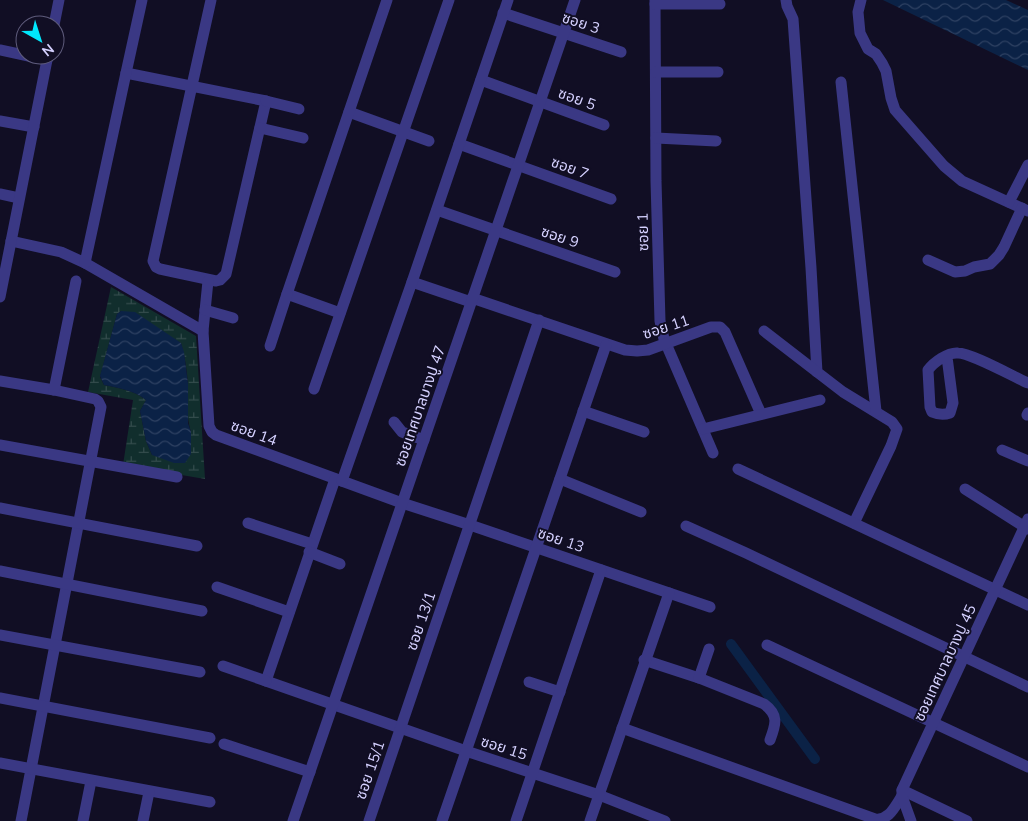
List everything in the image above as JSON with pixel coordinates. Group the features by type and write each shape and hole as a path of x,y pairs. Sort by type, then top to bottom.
{"street":[{"path":"56,15 59,0"},
{"path":"85,263 142,0"},
{"path":"211,0 153,261 156,268 208,281 220,280 226,274 266,101"},
{"path":"270,346 387,0"},
{"path":"314,389 449,0"},
{"path":"266,680 310,548 339,480 412,282 508,0"},
{"name":"ซอยเทศบาลบางปู 47","path":"293,821 575,0"},
{"path":"786,0 793,19 817,372"},
{"path":"861,0 858,12 860,33 868,49 876,54 886,71 895,110 944,166 953,173 973,187 1025,209 999,255 990,264 955,272 928,260"},
{"path":"655,2 720,4"},
{"name":"ซอย 1","path":"655,2 660,321 666,344 713,453"},
{"name":"ซอย 3","path":"503,13 621,52"},
{"path":"0,50 15,52"},
{"path":"0,297 46,65"},
{"path":"656,72 718,72"},
{"path":"126,73 299,109"},
{"name":"ซอย 5","path":"481,80 604,125"},
{"path":"841,82 876,412"},
{"path":"349,112 429,141"},
{"path":"0,121 34,127"},
{"path":"260,128 303,138"},
{"path":"656,138 716,141"},
{"name":"ซอย 7","path":"459,144 611,199"},
{"path":"1010,202 1028,165"},
{"path":"0,194 19,198"},
{"name":"ซอย 9","path":"437,210 615,272"},
{"path":"11,241 54,249 85,263 203,331"},
{"path":"54,390 76,281"},
{"name":"ซอย 14","path":"208,281 203,331 209,426 212,432 402,503"},
{"name":"ซอย 11","path":"412,282 539,320 606,345 637,352 666,344 711,327 720,327 725,332 761,414"},
{"path":"287,294 340,313"},
{"path":"205,310 233,318"},
{"name":"ซอย 13/1","path":"400,728 539,320"},
{"path":"764,331 843,392 892,422 897,429 854,523"},
{"path":"442,821 606,345"},
{"path":"947,357 953,403 952,410 945,415 937,414 932,412 930,407 928,370 937,362 947,357 957,353 964,354 1028,383"},
{"path":"0,381 95,399 101,406 21,821"},
{"path":"703,429 820,400"},
{"path":"583,411 644,432"},
{"path":"394,422 402,432 424,440"},
{"path":"0,445 177,477"},
{"path":"1002,450 1028,461"},
{"path":"738,469 1028,605"},
{"path":"560,479 641,512"},
{"path":"965,488 1027,525"},
{"name":"ซอย 13","path":"402,503 710,607"},
{"path":"0,508 197,546"},
{"path":"248,523 310,548 340,564"},
{"name":"ซอยเทศบาลบางปู 45","path":"622,728 881,820 892,811 902,793 995,590 1027,525"},
{"path":"686,526 900,625 1028,687"},
{"path":"516,821 601,570"},
{"path":"0,571 202,611"},
{"path":"217,587 289,612"},
{"path":"590,821 668,593"},
{"path":"0,635 200,672"},
{"path":"767,645 1028,767"},
{"path":"698,678 709,649"},
{"path":"644,660 751,698 771,709 776,723 770,740"},
{"name":"ซอย 15","path":"223,666 466,751 599,795 665,821"},
{"path":"529,682 560,692"},
{"path":"0,698 210,738"},
{"name":"ซอย 15/1","path":"369,821 400,728"},
{"path":"224,744 310,772"},
{"path":"0,763 210,802"},
{"path":"83,821 91,781"},
{"path":"143,821 149,792"},
{"path":"902,793 911,821"},
{"path":"902,793 967,821"}],"green space":[{"path":"111,287 196,336 205,479 123,465 133,400 88,392","holes":["121,311 181,343 187,374 188,415 191,432 152,455 146,441 140,411 146,400 120,388 104,385 100,377 117,314"]}],"water":[{"path":"883,0 1006,0 1028,10 1028,70"},
{"path":"121,311 135,312 181,343 188,384 188,423 191,432 191,454 185,463 174,463 152,455 146,441 140,411 146,400 120,388 104,385 100,376 117,314"}],"waterway":[{"path":"731,644 815,759"}]}
